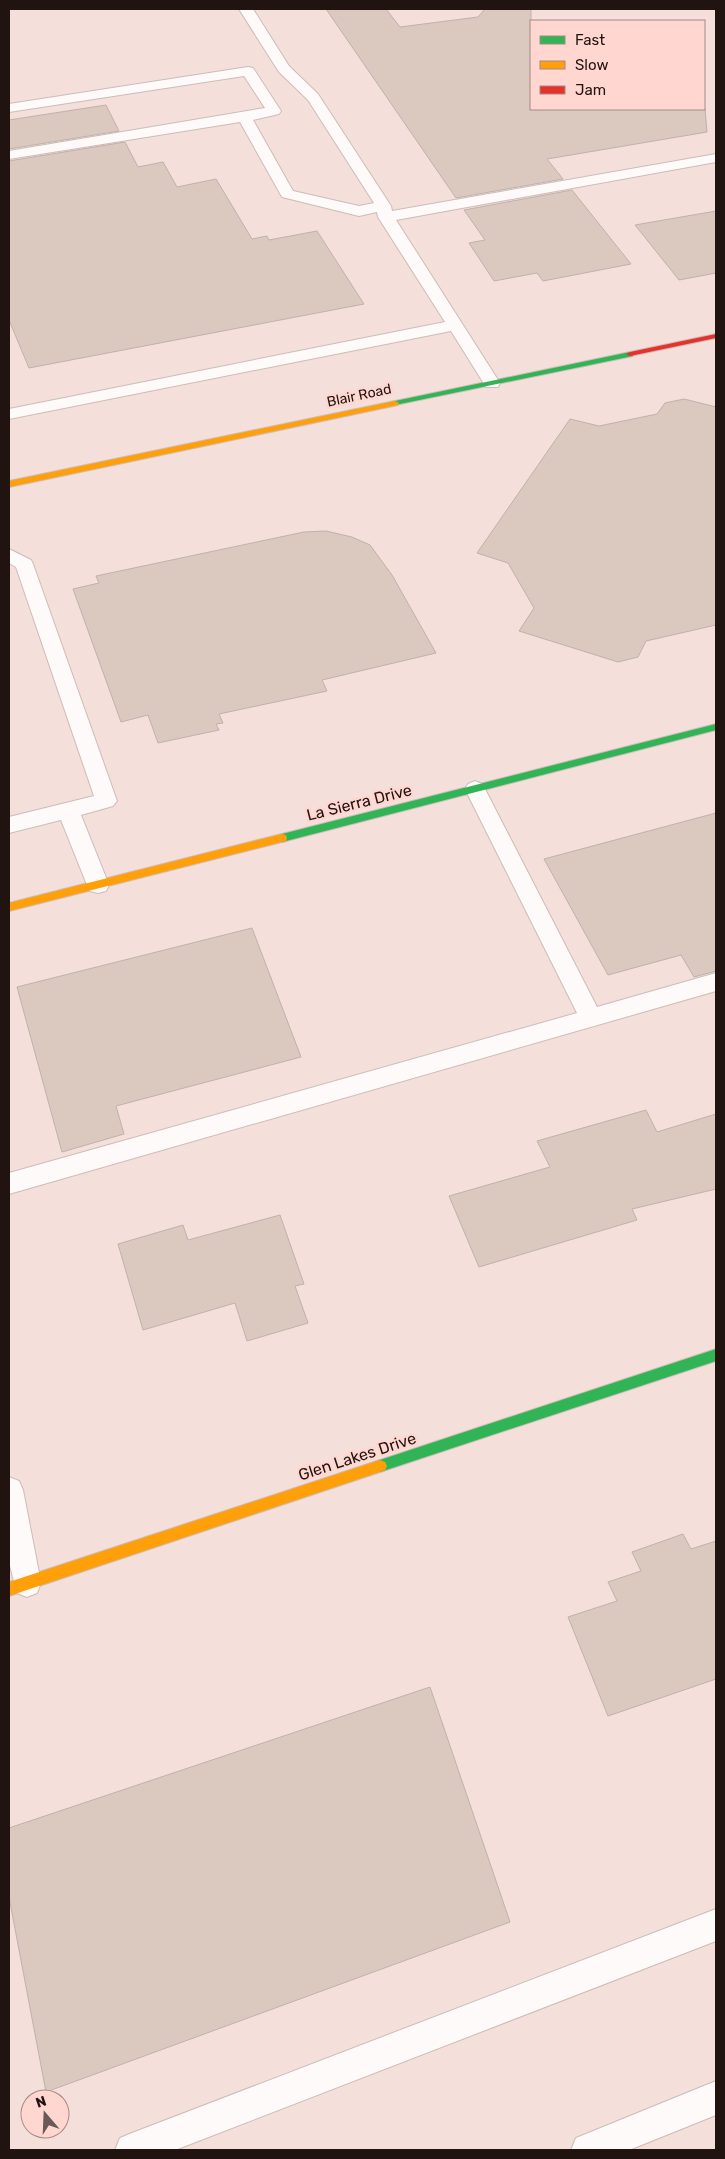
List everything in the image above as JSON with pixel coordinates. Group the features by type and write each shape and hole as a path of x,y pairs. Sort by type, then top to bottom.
{"street":[{"name":"Blair Road","path":"9,484 716,336"},
{"name":"La Sierra Drive","path":"9,907 716,727"},
{"name":"Glen Lakes Drive","path":"18,1586 716,1355"}],"lane":[{"path":"246,9 284,69 313,98 492,383"},
{"path":"9,108 248,71 274,112 9,155"},
{"path":"244,117 287,194 359,211 385,211 716,158"},
{"path":"9,414 456,326"},
{"path":"9,555 24,564 106,801 9,824"},
{"path":"474,789 591,1018"},
{"path":"68,810 98,885"},
{"path":"9,1184 716,982"},
{"path":"9,1490 18,1586"},
{"path":"132,2150 716,1925"},
{"path":"588,2150 716,2098"}],"building":[{"path":"326,9 386,9 400,27 478,17 485,9 531,9 530,110 705,109 707,132 547,159 563,179 456,198"},
{"path":"106,105 119,131 9,149 9,120"},
{"path":"125,142 138,167 163,162 177,187 216,179 252,239 267,236 269,240 317,231 364,304 29,368 9,320 9,161"},
{"path":"572,190 631,264 543,281 537,273 494,281 469,243 485,240 464,210"},
{"path":"716,211 716,273 679,280 635,225"},
{"path":"684,399 716,407 716,625 646,641 638,657 618,662 519,631 534,608 508,563 477,553 570,419 599,426 657,414 665,403"},
{"path":"326,531 352,537 370,545 392,575 436,653 322,680 327,691 219,714 223,723 216,724 219,730 158,743 148,715 121,722 73,589 99,583 96,576 304,532"},
{"path":"716,813 716,971 694,977 681,955 608,975 544,859"},
{"path":"252,928 301,1057 116,1106 124,1134 62,1152 17,987"},
{"path":"646,1110 657,1132 716,1114 716,1189 632,1209 637,1220 479,1267 449,1196 550,1167 537,1141"},
{"path":"280,1215 304,1284 295,1286 308,1323 247,1341 235,1303 143,1330 118,1244 183,1225 188,1240"},
{"path":"683,1534 691,1549 716,1541 716,1679 608,1716 568,1617 617,1601 608,1582 641,1571 632,1552"},
{"path":"430,1687 510,1922 54,2089 45,2089 9,1897 9,1828"}],"traffic: fast":[{"path":"395,403 630,354"},
{"path":"282,838 716,727"},
{"path":"380,1466 716,1355"}],"traffic: slow":[{"path":"9,484 395,403"},
{"path":"9,907 282,838"},
{"path":"9,1589 380,1466"}],"traffic: jam":[{"path":"630,354 716,336"}]}
